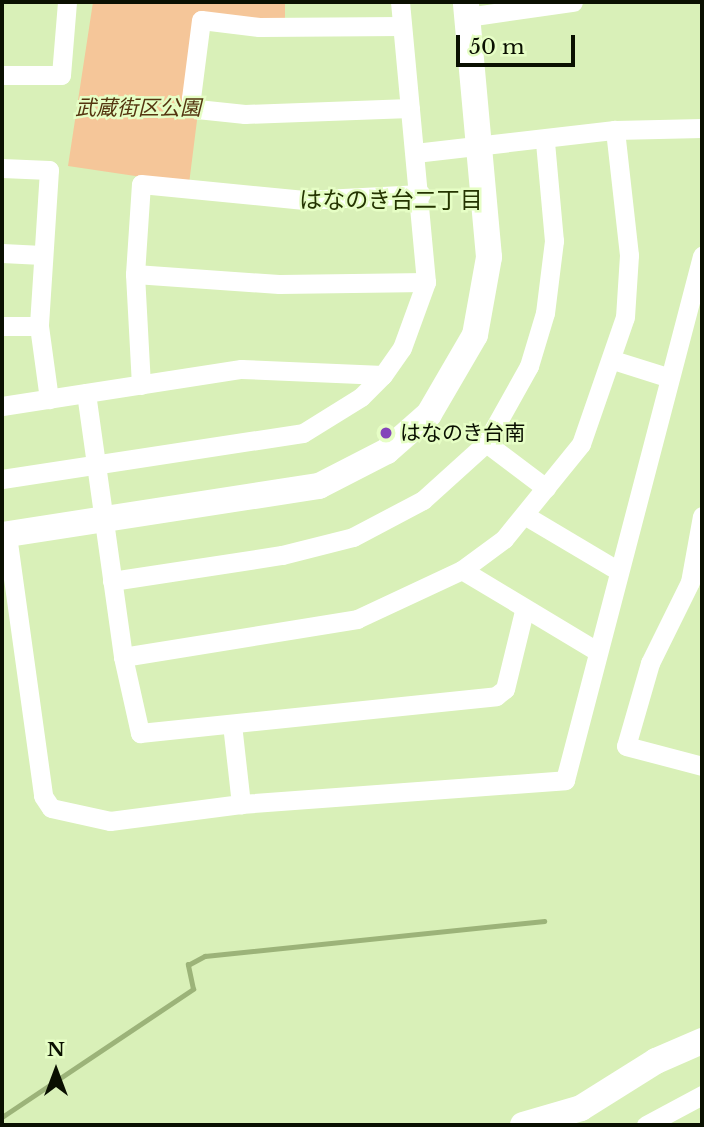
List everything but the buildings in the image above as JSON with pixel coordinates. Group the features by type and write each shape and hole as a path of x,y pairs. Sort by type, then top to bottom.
{"street":[{"path":"2,75 61,75 67,2"},
{"path":"2,479 303,433 361,397 383,375 402,348 426,282 421,194 400,2"},
{"path":"573,2 466,9 489,257 485,300 475,335 429,414 387,451 319,486 4,535 43,796 51,807 110,821 241,804 565,780 589,699 595,650 702,256"},
{"path":"402,26 259,27 201,20 191,98 197,109 245,114 410,108"},
{"path":"415,153 545,143 615,130 702,128"},
{"path":"123,657 357,619 462,570 526,516 581,444 613,360 630,289 615,130"},
{"path":"113,581 282,555 353,537 423,500 486,443 529,366 545,313 554,241 545,143"},
{"path":"2,168 49,170 41,255 39,326 49,399"},
{"path":"141,385 135,274 141,184 304,200 421,194"},
{"path":"2,253 41,255"},
{"path":"135,274 279,284 426,282"},
{"path":"2,326 39,326"},
{"path":"613,360 667,377"},
{"path":"2,406 241,369 383,375"},
{"path":"86,393 102,519 136,731 232,724 496,696 505,690 524,611"},
{"path":"486,443 546,488"},
{"path":"526,516 617,570"},
{"path":"702,516 696,583 650,663 626,746 702,766"},
{"path":"462,570 524,611 595,650"},
{"path":"232,724 241,804"},
{"path":"523,1125 581,1108 656,1060 702,1041"},
{"path":"646,1125 702,1095"}],"green space":[{"name":"武蔵街区公園","path":"93,2 285,2 285,19 210,17 189,184 68,166"}],"waterway":[{"path":"2,1117 193,989 188,965 205,956 544,921"}],"place":[{"name":"はなのき台南","path":"386,433"}],"district":[{"name":"はなのき台二丁目","path":"391,200"}]}
